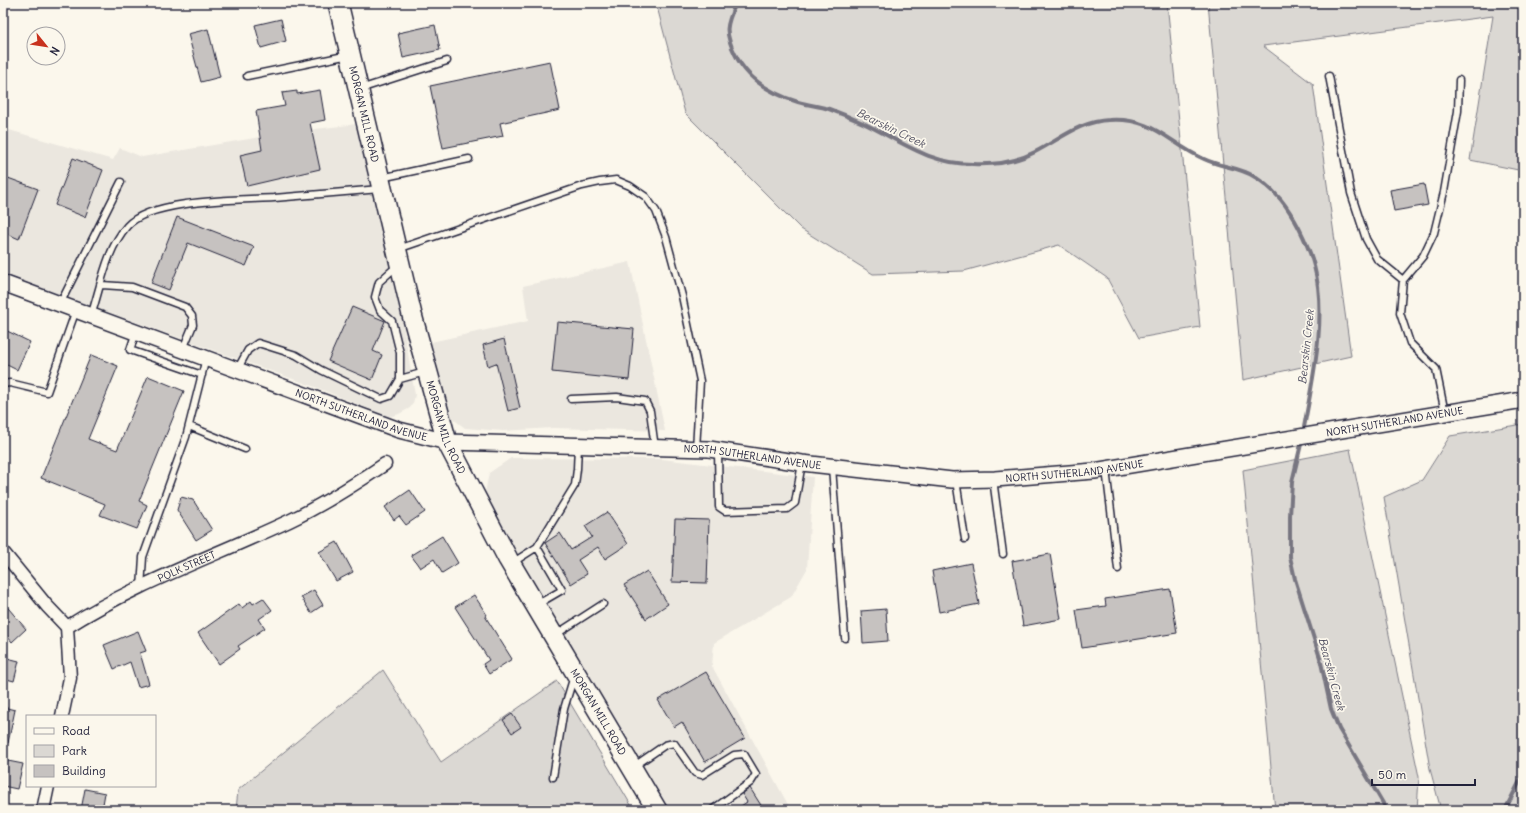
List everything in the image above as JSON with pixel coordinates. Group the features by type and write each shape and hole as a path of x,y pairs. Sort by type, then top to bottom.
{"main road":[{"name":"MORGAN MILL ROAD","path":"338,3 398,256 447,442 511,564 535,606 658,810"}],"street":[{"name":"NORTH SUTHERLAND AVENUE","path":"3,283 399,430 447,442 696,449 802,463 956,480 993,479 1106,469 1523,400"},
{"name":"POLK STREET","path":"67,626 141,588 290,521 340,495 385,464"},
{"path":"3,552 47,606 67,626 70,678 62,715"},
{"path":"43,810 48,787"}],"lane":[{"path":"247,76 350,55"},
{"path":"358,90 447,60"},
{"path":"1329,76 1351,193 1366,239 1377,259 1403,280"},
{"path":"1445,414 1436,369 1410,343 1400,313 1403,280 1423,256 1434,233 1444,192 1458,111 1459,80"},
{"path":"91,316 102,285 108,260 127,226 139,216 191,204 381,184 469,159"},
{"path":"238,370 248,350 258,343 296,355 355,387 381,399 390,396 400,379 400,353 392,321 380,310 375,297 379,282 398,256 432,236 582,186 616,180 630,186 646,197 656,211 666,237 682,296 700,381 696,449"},
{"path":"60,304 122,182"},
{"path":"102,285 132,286 184,307 192,316 193,325 182,349"},
{"path":"3,384 10,383 47,392 76,310"},
{"path":"136,332 130,350 202,375"},
{"path":"141,588 143,557 189,426 206,358"},
{"path":"400,379 428,371"},
{"path":"571,399 617,397 645,401 650,411 655,448"},
{"path":"189,426 244,449"},
{"path":"511,564 538,548 575,485 578,446"},
{"path":"718,451 719,507 726,511 787,509 795,503 802,463"},
{"path":"832,466 845,638"},
{"path":"1106,469 1118,569"},
{"path":"993,479 1003,554"},
{"path":"956,480 965,539"},
{"path":"535,606 562,590 538,548"},
{"path":"554,636 603,604"},
{"path":"553,777 564,710 575,673"},
{"path":"632,768 665,745 674,743 695,773 702,775 734,755 744,754 756,774 751,782 712,810"}],"shaded area":[{"path":"357,124 402,319 415,395 410,408 399,414 389,417 315,387 3,274 3,144 9,130 113,160 120,148 142,157 291,132"},
{"path":"630,262 665,431 553,428 503,431 465,428 452,418 431,342 528,321 523,286"},
{"path":"511,458 662,459 813,477 807,569 791,597 714,643 712,666 791,810 668,810 552,619 484,498 489,473"}],"green space":[{"path":"656,3 1167,3 1200,327 1139,338 1107,278 1059,245 964,271 873,274 801,229 685,113"},
{"path":"1208,3 1523,3 1523,171 1470,160 1493,16 1263,46 1313,84 1351,356 1243,380"},
{"path":"1523,424 1523,810 1441,810 1430,769 1384,497 1422,480 1450,436"},
{"path":"1350,449 1419,777 1417,810 1275,810 1243,470"},
{"path":"383,670 441,762 557,681 634,810 236,810 238,790"}],"building":[{"path":"281,19 286,41 261,48 255,25"},
{"path":"435,25 440,50 403,58 398,33"},
{"path":"208,29 220,77 201,82 188,34"},
{"path":"550,61 560,110 500,123 503,136 443,148 430,86"},
{"path":"320,90 325,120 310,123 320,169 247,186 240,155 262,150 256,111 285,106 282,93 297,91 297,94"},
{"path":"73,158 103,170 85,217 55,205"},
{"path":"8,178 38,189 19,239 3,232 3,190"},
{"path":"1424,184 1428,205 1394,211 1390,190"},
{"path":"177,217 254,247 246,266 188,243 169,290 151,283"},
{"path":"352,307 385,321 373,351 382,355 372,380 328,361"},
{"path":"557,322 634,329 629,380 552,372"},
{"path":"3,329 30,342 17,370 3,363"},
{"path":"504,339 520,408 508,411 496,363 488,366 483,345"},
{"path":"91,355 118,366 88,439 117,450 148,376 184,391 139,501 147,505 137,529 100,515 105,504 41,478"},
{"path":"410,490 425,512 406,525 399,516 394,520 385,507"},
{"path":"181,497 193,500 212,530 196,540 177,510"},
{"path":"607,512 628,544 605,559 598,547 578,560 587,574 571,584 545,543 560,533 571,550 592,537 585,526"},
{"path":"675,519 709,520 707,583 672,582"},
{"path":"442,536 458,563 442,573 434,559 420,568 411,555"},
{"path":"337,542 353,572 336,581 319,552"},
{"path":"1050,554 1061,619 1023,626 1012,561"},
{"path":"971,563 979,604 939,612 932,571"},
{"path":"647,571 668,604 646,619 624,585"},
{"path":"1170,589 1177,633 1082,648 1076,610 1106,606 1105,599"},
{"path":"314,590 323,605 311,613 301,597"},
{"path":"474,595 487,615 485,616 512,659 489,674 483,664 489,660 455,607"},
{"path":"263,598 272,610 259,619 265,628 238,646 240,649 219,664 198,633 239,604 242,608 251,601 253,604"},
{"path":"3,602 26,629 12,642 3,631"},
{"path":"886,609 888,641 863,643 861,611"},
{"path":"138,631 146,651 140,653 149,684 138,687 130,662 114,669 104,645"},
{"path":"3,657 19,661 14,681 3,678"},
{"path":"706,672 745,738 705,762 682,722 674,727 658,700"},
{"path":"3,707 15,710 8,743 3,743"},
{"path":"512,714 521,727 512,733 503,720"},
{"path":"3,760 23,764 17,789 3,786"},
{"path":"750,788 764,810 735,810 747,802 742,794"},
{"path":"85,789 105,793 102,810 81,810"}],"waterway":[{"name":"Bearskin Creek","path":"736,3 728,23 729,40 740,63 753,78 779,95 802,103 829,109 850,117 928,156 957,163 981,164 1004,162 1028,155 1079,127 1098,121 1125,120 1149,127 1160,132 1191,153 1210,162 1243,171 1262,182 1281,200 1299,228 1311,256 1318,286 1319,328 1317,350 1303,433"},
{"name":"Bearskin Creek","path":"1302,440 1292,482 1290,516 1290,557 1295,579 1320,658 1331,709 1339,729 1387,810"},
{"path":"1505,810 1523,775"}]}
